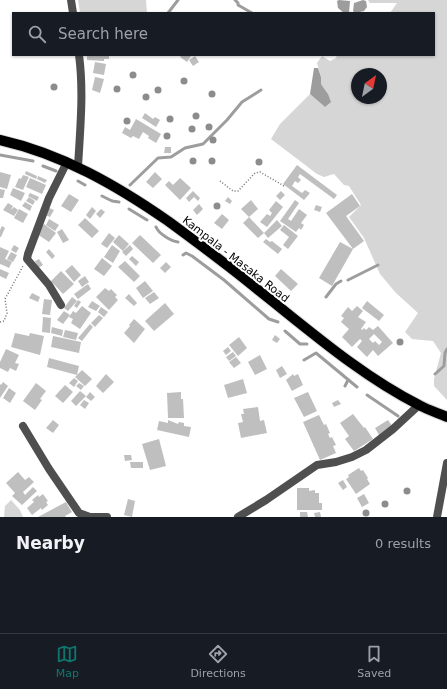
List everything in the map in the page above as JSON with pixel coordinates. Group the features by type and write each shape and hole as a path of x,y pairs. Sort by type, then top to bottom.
{"main road":[{"name":"Kampala - Masaka Road","path":"0,140 35,149 67,162 117,188 156,213 201,245 362,370 419,405 447,417"}],"street":[{"path":"71,0 73,12"},
{"path":"78,167 81,99 81,66 79,56"},
{"path":"61,305 49,286 28,259 29,248 49,198 67,162"},
{"path":"238,517 266,500 317,464 346,459 366,450 393,429 419,405"},
{"path":"23,426 49,469 79,513 90,517 107,517"},
{"path":"437,517 447,464"}],"path":[{"path":"220,181 233,191 238,191 255,173 260,172 284,186"},
{"path":"0,322 4,322 7,313 5,299 28,259"}],"shaded area":[{"path":"78,0 146,0 147,12 80,12"},
{"path":"363,0 366,1 367,7 364,11 354,12 354,3"},
{"path":"368,0 447,0 447,400 434,386 434,379 441,353 433,341 412,339 405,332 418,313 396,293 380,274 364,238 349,217 361,205 349,186 344,185 334,174 324,177 317,174 271,139 280,124 310,94 325,107 328,94 321,84 321,77 317,63 322,56 330,61 337,56 435,56 435,12 391,12 397,3 370,3"},
{"path":"337,1 350,1 349,12 343,12 338,8"},
{"path":"314,68 318,68 321,77 321,84 328,94 331,102 325,107 310,94"},
{"path":"11,500 20,510 23,517 4,517 5,506"}],"building":[{"path":"87,56 109,56 109,59 104,59 104,61 87,60"},
{"path":"181,56 191,56 187,62 180,57"},
{"path":"195,56 199,62 193,66 189,60"},
{"path":"95,62 106,64 104,75 93,73"},
{"path":"95,77 104,79 100,93 92,90"},
{"path":"145,113 153,119 155,117 160,120 156,127 142,118"},
{"path":"136,119 161,134 156,143 148,138 149,136 143,132 139,139 133,136 131,138 122,133 125,127 130,130"},
{"path":"165,147 171,147 171,153 164,153"},
{"path":"297,165 337,195 334,199 300,174 298,177 301,180 298,183 295,181 292,186 302,193 305,190 310,193 304,200 283,184"},
{"path":"26,171 37,176 36,179 25,174"},
{"path":"0,172 11,175 7,189 0,187"},
{"path":"155,172 162,179 153,188 146,182"},
{"path":"23,175 29,177 23,190 15,187 19,178 21,179"},
{"path":"38,176 47,180 45,183 37,179"},
{"path":"30,178 46,185 42,194 26,187"},
{"path":"180,178 191,188 180,200 165,185 169,181 173,185"},
{"path":"13,188 25,193 21,201 10,195"},
{"path":"0,189 5,190 3,198 0,198"},
{"path":"193,191 200,198 198,201 194,197 189,202 186,198"},
{"path":"281,191 285,195 280,200 276,196"},
{"path":"30,193 39,197 37,201 28,196"},
{"path":"69,194 79,200 71,212 61,206"},
{"path":"352,194 360,206 346,216 364,241 353,249 326,213"},
{"path":"29,197 35,201 33,205 26,201"},
{"path":"228,197 232,201 230,204 225,201"},
{"path":"251,200 258,209 249,217 241,209"},
{"path":"295,200 299,203 288,219 291,221 299,209 307,215 301,223 304,225 301,230 299,228 296,232 280,221"},
{"path":"276,201 283,207 267,227 260,222 267,214 270,216 272,213 269,210"},
{"path":"25,202 32,206 30,211 22,206"},
{"path":"8,203 13,206 11,210 14,207 18,210 14,216 3,210"},
{"path":"199,204 203,209 197,215 193,210"},
{"path":"316,205 322,207 320,212 314,210"},
{"path":"47,207 54,210 50,217 43,214"},
{"path":"92,207 96,211 90,219 86,215"},
{"path":"19,209 28,214 23,223 14,218"},
{"path":"101,209 105,212 100,218 96,214"},
{"path":"222,214 229,220 222,229 214,223"},
{"path":"249,217 264,233 258,238 243,223"},
{"path":"85,218 99,231 92,238 78,225"},
{"path":"49,219 59,225 55,231 46,225"},
{"path":"277,220 282,226 268,238 264,233"},
{"path":"44,224 56,233 49,242 37,234"},
{"path":"284,225 298,236 288,249 283,245 289,237 280,230"},
{"path":"2,226 5,228 0,237 0,230"},
{"path":"62,229 69,240 63,243 57,232"},
{"path":"109,233 115,238 107,248 101,244"},
{"path":"119,235 129,244 123,251 113,242"},
{"path":"140,235 161,255 153,263 132,243"},
{"path":"266,239 270,242 272,241 282,249 278,254 263,242"},
{"path":"340,242 353,249 332,286 319,278"},
{"path":"14,245 19,248 16,253 11,250"},
{"path":"112,245 120,251 113,263 104,257"},
{"path":"130,245 133,249 126,256 122,252"},
{"path":"0,247 9,251 5,259 8,260 5,266 0,264"},
{"path":"49,249 55,256 52,259 46,252"},
{"path":"11,252 17,255 13,262 7,259"},
{"path":"132,256 139,262 136,266 129,259"},
{"path":"102,258 112,266 104,276 94,269"},
{"path":"39,259 43,265 38,268 35,261"},
{"path":"8,260 12,262 9,268 5,266"},
{"path":"125,261 140,276 134,282 118,267"},
{"path":"166,262 171,267 165,273 160,268"},
{"path":"72,265 81,275 74,282 65,271"},
{"path":"0,269 9,273 6,279 0,276"},
{"path":"281,269 298,284 291,291 275,276"},
{"path":"61,271 74,284 63,294 51,281"},
{"path":"85,276 89,282 82,287 78,281"},
{"path":"145,281 153,291 143,298 136,288"},
{"path":"88,284 91,289 78,299 74,294"},
{"path":"105,288 109,291 111,289 117,295 115,297 118,300 109,310 96,297"},
{"path":"154,292 159,298 150,304 145,298"},
{"path":"32,293 40,297 38,302 29,298"},
{"path":"129,294 137,303 134,306 125,298"},
{"path":"72,297 77,301 68,311 64,308"},
{"path":"44,299 52,300 50,315 42,314"},
{"path":"78,300 81,302 77,308 74,306"},
{"path":"92,301 100,306 96,311 88,307"},
{"path":"367,301 384,315 379,321 362,308"},
{"path":"165,303 174,314 154,331 145,321"},
{"path":"82,306 91,313 80,329 71,323 73,319 69,317 73,311 76,313"},
{"path":"357,306 363,311 358,317 366,322 361,329 362,330 364,328 366,330 369,327 373,330 378,326 393,343 378,356 373,350 367,357 357,347 362,341 360,339 352,347 342,337 349,329 341,322 344,318 341,316 348,307 352,311","holes":["374,334 382,342 379,345 375,341 373,343 369,339"]},
{"path":"101,307 108,312 104,317 98,312"},
{"path":"64,311 70,315 63,324 57,320"},
{"path":"99,315 103,318 95,327 91,323"},
{"path":"43,317 51,318 50,333 42,332"},
{"path":"134,319 145,329 134,343 124,333"},
{"path":"90,324 93,327 82,341 78,338"},
{"path":"52,327 63,330 62,336 51,333"},
{"path":"65,330 78,333 76,340 63,337"},
{"path":"15,333 29,336 30,333 44,336 40,355 11,347"},
{"path":"275,335 280,339 277,343 272,340"},
{"path":"53,336 81,342 79,353 51,347"},
{"path":"239,337 247,348 238,356 229,345"},
{"path":"228,347 231,351 226,355 223,351"},
{"path":"6,349 19,355 15,363 19,364 16,371 10,368 8,372 0,368 0,362"},
{"path":"233,352 236,356 229,361 226,357"},
{"path":"260,355 267,369 255,375 248,362"},
{"path":"236,357 241,363 234,368 229,362"},
{"path":"49,358 79,366 77,375 47,367"},
{"path":"282,366 287,374 280,378 276,370"},
{"path":"82,370 92,379 85,386 75,377"},
{"path":"106,374 114,382 103,393 96,386"},
{"path":"293,374 294,376 298,374 303,385 292,391 286,380"},
{"path":"74,378 78,381 74,387 69,383"},
{"path":"243,379 247,393 228,398 224,385"},
{"path":"3,382 8,386 0,398 0,384 1,385"},
{"path":"36,383 46,391 35,410 23,401"},
{"path":"79,383 84,386 81,390 76,386"},
{"path":"65,385 73,392 63,403 55,396"},
{"path":"9,388 16,393 10,403 3,398"},
{"path":"80,391 86,396 76,406 71,401"},
{"path":"90,392 95,397 91,401 86,397"},
{"path":"181,392 184,418 168,418 167,393"},
{"path":"308,392 317,411 304,417 294,398"},
{"path":"84,400 89,403 85,409 80,405"},
{"path":"338,400 341,404 334,407 332,403"},
{"path":"258,407 260,421 264,420 267,433 241,438 238,423 243,422 241,414 244,414 243,409"},
{"path":"353,414 364,428 365,427 373,439 354,451 345,439 349,436 340,423"},
{"path":"319,415 324,425 326,424 330,433 328,434 330,438 332,437 336,445 333,446 336,453 320,460 303,422"},
{"path":"53,420 59,425 53,433 46,428"},
{"path":"168,420 178,424 179,422 184,423 184,426 191,427 189,437 157,430 159,421 168,423"},
{"path":"388,420 392,426 379,435 375,428"},
{"path":"159,439 166,466 150,470 142,444"},
{"path":"124,455 131,455 132,460 125,461"},
{"path":"130,462 143,462 143,468 131,468"},
{"path":"359,468 361,471 363,470 370,484 356,494 346,479 349,477 348,475"},
{"path":"18,472 25,480 29,477 34,482 23,492 25,495 33,487 37,491 22,505 12,496 15,493 6,483"},
{"path":"343,480 347,487 343,490 338,483"},
{"path":"297,488 309,488 309,491 315,490 315,493 319,493 319,503 322,503 322,510 297,510"},
{"path":"43,494 48,501 46,502 48,505 32,515 27,508 34,502 32,500 38,495 39,497"},
{"path":"364,494 369,503 362,507 357,498"},
{"path":"128,499 135,501 132,517 124,515"},
{"path":"66,502 72,512 65,516 66,517 38,517"},
{"path":"300,512 307,512 308,517 300,517"},
{"path":"320,512 321,517 315,517 314,513"}],"waterway":[{"path":"169,12 178,0"},
{"path":"235,0 238,5 250,12"},
{"path":"130,185 158,158 171,157 185,148 203,144 227,120 242,102 261,90"},
{"path":"0,155 33,161"},
{"path":"43,166 56,171"},
{"path":"78,181 85,185"},
{"path":"102,196 112,201 119,202"},
{"path":"129,209 147,220"},
{"path":"156,227 166,237 178,242"},
{"path":"183,255 186,253 192,256 224,280 269,319 278,322"},
{"path":"348,280 378,265"},
{"path":"326,297 336,284 341,281"},
{"path":"285,331 300,344 307,344"},
{"path":"435,374 444,366 445,353 447,349"},
{"path":"304,360 316,353 357,387"},
{"path":"345,386 348,380"},
{"path":"367,395 398,416"}]}
